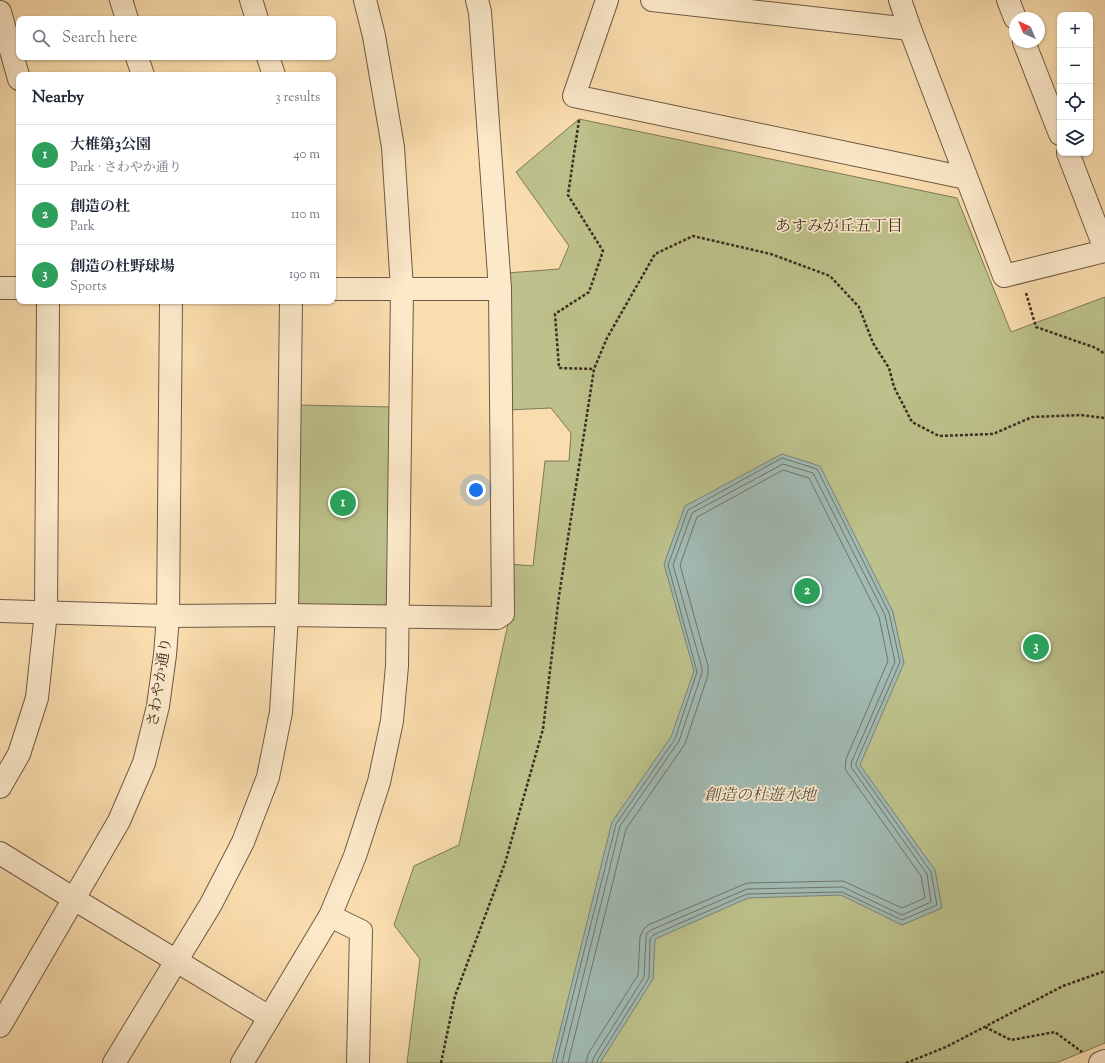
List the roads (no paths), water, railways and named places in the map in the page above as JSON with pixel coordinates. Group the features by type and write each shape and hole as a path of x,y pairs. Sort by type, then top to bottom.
{"street":[{"path":"121,0 125,16"},
{"path":"251,0 256,16"},
{"path":"242,1063 330,916 355,856 379,782 392,721 397,666 402,289 393,147 374,36 364,0"},
{"path":"607,0 574,96 966,178"},
{"path":"652,0 910,30"},
{"path":"900,0 910,30 1004,276 1105,250 1069,156"},
{"path":"1008,0 1013,12"},
{"path":"0,611 168,616 287,615 497,618 503,614 500,289 482,4"},
{"path":"0,12 17,72"},
{"path":"1026,48 1057,126"},
{"path":"138,60 142,72"},
{"path":"269,60 273,72"},
{"path":"0,288 16,288"},
{"path":"336,289 500,289"},
{"path":"0,787 19,754 37,698 46,612 48,304"},
{"name":"さわやか通り","path":"0,1025 119,821 144,763 158,706 165,655 168,616 171,304"},
{"path":"114,1063 211,904 243,842 268,777 281,712 287,615 291,304"},
{"path":"0,853 269,1017"},
{"path":"330,916 361,931 358,1063"}],"water":[{"name":"創造の杜遊水地","path":"782,454 820,466 893,612 904,663 860,765 935,870 942,908 902,925 841,895 748,898 655,939 653,979 600,1063 552,1063 612,822 671,737 694,671 664,564 685,506"}],"place":[{"name":"大椎第3公園","path":"343,503"},
{"name":"創造の杜","path":"807,591"},
{"name":"創造の杜野球場","path":"1036,647"}],"district":[{"name":"あすみが丘五丁目","path":"839,225"}]}
